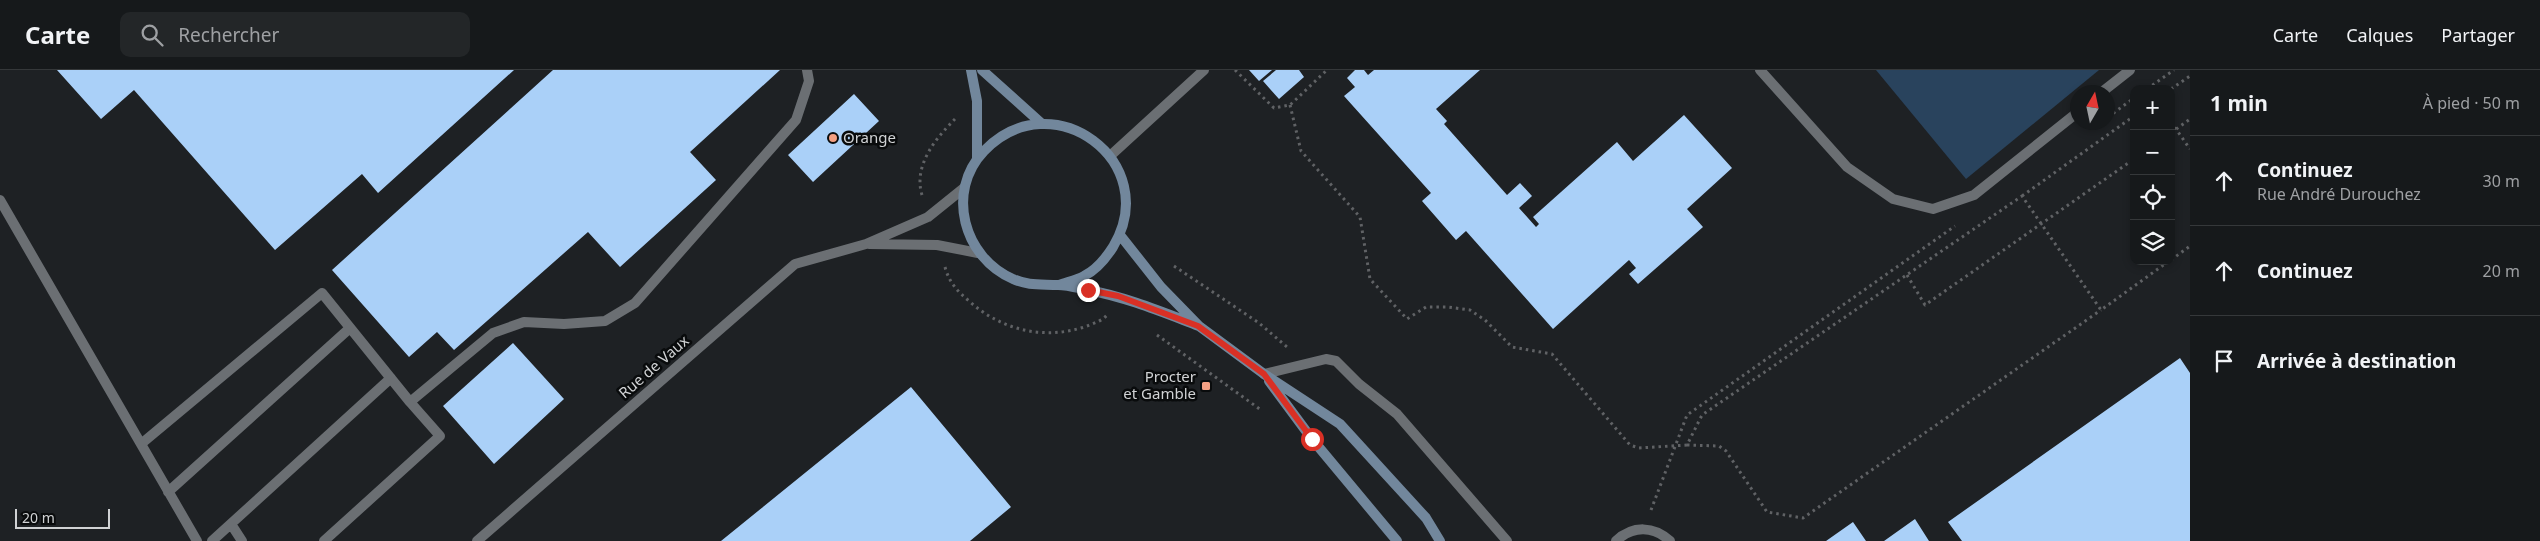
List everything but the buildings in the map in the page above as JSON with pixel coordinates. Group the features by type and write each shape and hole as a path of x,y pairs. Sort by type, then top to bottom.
{"main road":[{"path":"971,70 977,101 977,158"},
{"path":"982,70 1041,123"},
{"path":"1041,123 1067,126 1091,137 1110,156 1120,174 1125,194 1125,215 1120,234 1106,258 1085,275 1059,284 1036,286 1014,280 994,269 978,252 968,233 963,211 964,188 977,158 995,140 1016,128 1041,123"},
{"path":"1120,234 1161,287 1198,326 1264,374 1340,424 1426,518 1440,541"},
{"path":"1059,284 1118,296 1198,326"},
{"path":"1264,374 1312,439 1397,541"}],"street":[{"path":"410,402 493,333 524,322 564,324 605,321 634,303 796,120 809,81 807,70"},
{"path":"1110,156 1204,70"},
{"path":"1760,70 1847,167 1893,199 1933,209 1974,195 2070,118"},
{"path":"2111,85 2130,70"},
{"name":"Rue de Vaux","path":"477,541 795,264 866,244 928,217 945,206 964,188"},
{"path":"0,200 197,541"},
{"name":"Rue de Vaux","path":"866,244 937,245 978,252"},
{"path":"141,444 322,293 440,436 324,541"},
{"path":"168,492 350,328"},
{"path":"1264,374 1326,359 1336,361 1359,384 1397,414 1508,541"},
{"path":"212,541 391,378"},
{"path":"231,524 242,541"},
{"path":"1616,541 1622,536 1643,529 1664,535 1670,541"}],"path":[{"path":"1234,70 1274,108 1290,105 1327,70"},
{"path":"2153,85 2174,70"},
{"path":"2175,86 2190,76"},
{"path":"923,199 918,181 936,137 977,101"},
{"path":"2115,112 2130,101"},
{"path":"1290,105 1301,151 1360,216 1370,279 1407,319 1426,308 1448,307 1470,310 1485,320 1512,347 1552,354 1630,445 1639,448 1687,445 1719,446 1726,451 1767,512 1802,518 2164,265"},
{"path":"1687,445 1702,415 2022,196 2130,119"},
{"path":"2190,119 2176,129 2190,149"},
{"path":"1907,275 1925,305 2130,162"},
{"path":"2022,196 2101,310"},
{"path":"1643,529 1687,415 1962,221"},
{"path":"2175,257 2190,246"},
{"path":"944,260 948,279 958,291 982,313 1011,327 1034,333 1069,332 1106,318 1109,311"},
{"path":"1152,332 1254,403 1268,416"}],"shaded area":[{"path":"1876,70 2099,70 2081,85 2070,85 2070,94 1966,179"}],"place":[{"name":"Orange","path":"833,138"},
{"name":"Procter et Gamble","path":"1206,386"}],"route":[{"path":"1088,290 1118,296 1198,326 1264,374 1312,439"}]}
